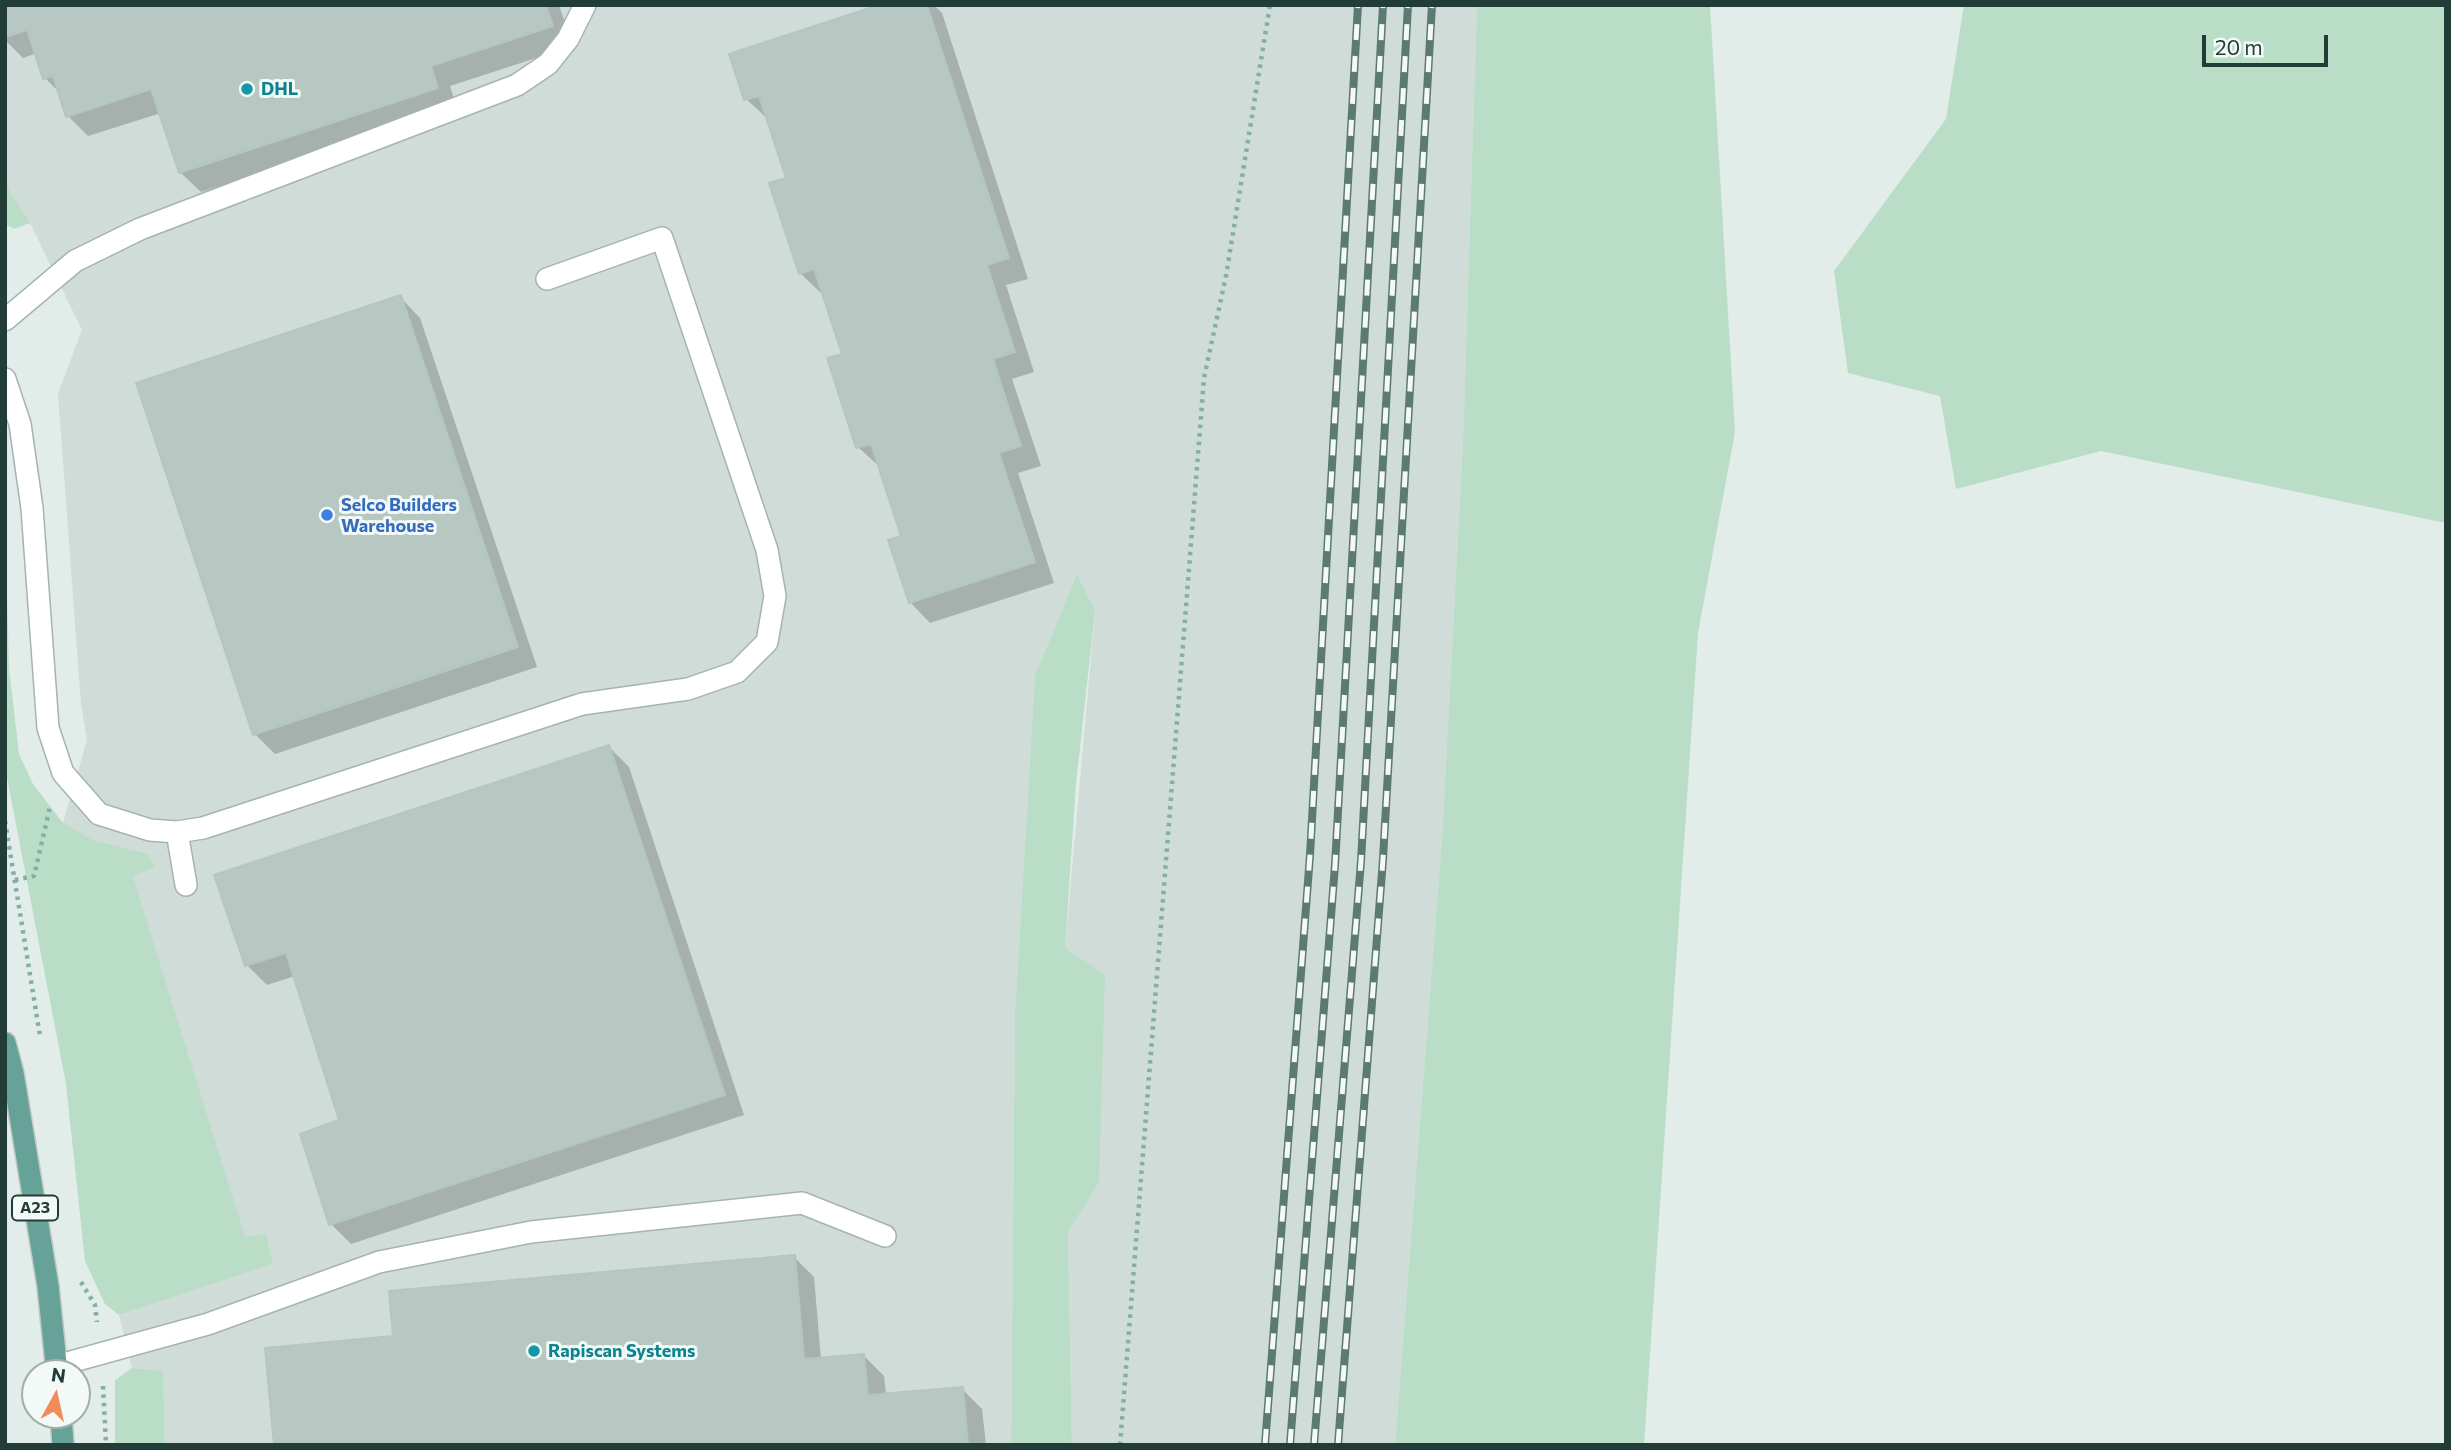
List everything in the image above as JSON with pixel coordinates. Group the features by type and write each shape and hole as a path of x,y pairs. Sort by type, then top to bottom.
{"main road":[{"name":"A23","path":"5,1043 13,1073 44,1259 56,1359"}],"lane":[{"path":"5,320 75,261 139,229 517,85 548,64 568,39 585,5"},
{"path":"5,379 20,424 32,508 48,728 63,773 99,814 150,830 177,832 203,828 582,704 688,689 737,672 767,642 775,596 767,550 662,238 547,279"},
{"path":"177,832 186,885"},
{"path":"91,1359 208,1324 379,1262 543,1230 802,1203 885,1236"}],"path":[{"path":"1119,1445 1204,378 1226,276 1270,5"},
{"path":"15,880 34,876 53,795 63,773"}],"shaded area":[{"path":"5,5 1477,5 1463,441 1442,838 1395,1445 1072,1445 1068,1232 1099,1183 1065,948 1095,612 1077,576 1035,675 1015,1013 1011,1445 165,1445 163,1371 132,1368 119,1315 273,1264 266,1234 245,1237 54,854 87,740 81,704 58,394 82,330 30,223 5,183"}],"green space":[{"path":"1477,5 1710,5 1735,432 1698,633 1644,1445 1395,1445 1442,838 1463,441"},
{"path":"1964,5 2446,5 2446,523 2101,451 1956,489 1940,396 1848,373 1834,271 1946,119"},
{"path":"5,183 30,223 14,229 5,224"},
{"path":"5,521 9,668 19,754 33,784 63,823 93,840 147,854 155,867 133,876 140,900 245,1237 266,1234 273,1264 119,1315 105,1304 85,1261 66,1084 5,767"},
{"path":"1077,575 1095,611 1076,784 1065,948 1105,975 1099,1183 1068,1232 1072,1445 1011,1445 1015,1013 1035,675"},
{"path":"132,1368 163,1371 165,1445 115,1445 115,1380"}],"building":[{"name":"DHL","path":"5,5 546,5 553,26 431,66 438,88 179,173 151,89 66,117 53,76 43,79 27,30 5,37"},
{"path":"879,5 927,5 1009,258 987,265 1015,352 993,359 1021,446 999,453 1035,562 909,603 888,540 901,536 871,444 856,448 827,358 842,354 814,269 799,274 769,183 786,178 759,96 744,100 729,54"},
{"name":"Selco Builders Warehouse","path":"401,295 518,647 253,735 136,383"},
{"path":"609,745 725,1095 329,1225 300,1134 339,1120 286,953 245,966 214,875"},
{"name":"Rapiscan Systems","path":"795,1255 804,1359 864,1354 868,1395 963,1387 968,1445 274,1445 265,1348 393,1336 389,1291"}],"railway":[{"path":"1265,1445 1310,855 1358,5"},
{"path":"1290,1445 1335,865 1383,5"},
{"path":"1314,1445 1361,861 1408,5"},
{"path":"1338,1445 1383,859 1432,5"}],"place":[{"name":"DHL","path":"247,89"},
{"name":"Selco Builders Warehouse","path":"327,515"},
{"name":"Rapiscan Systems","path":"534,1351"}]}
